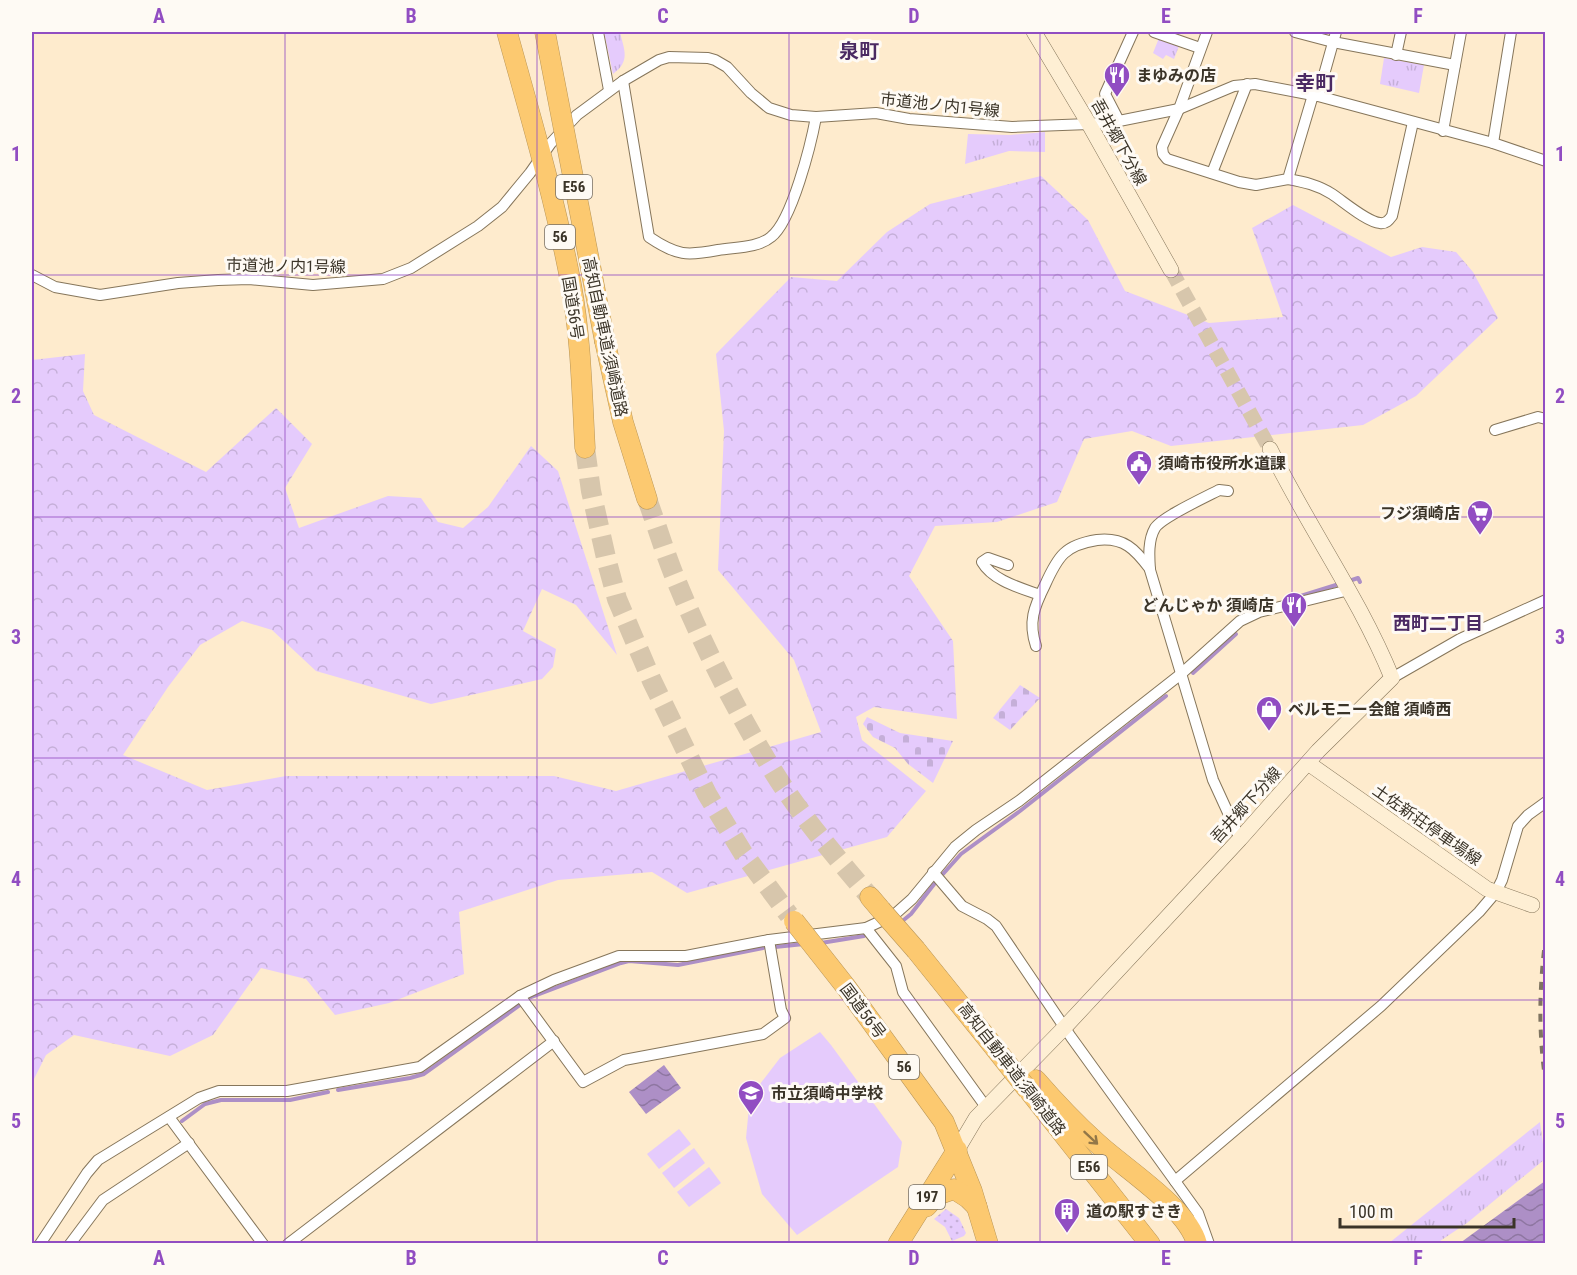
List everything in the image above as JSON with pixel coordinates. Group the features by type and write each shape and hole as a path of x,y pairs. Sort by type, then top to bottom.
{"highway":[{"name":"国道56号","path":"507,32 541,158 571,284 580,357 585,448"},
{"name":"高知自動車道;須崎道路","path":"545,32 605,342 623,422 647,499"},
{"path":"875,904 1032,1085 1179,1213 1191,1228 1197,1244"},
{"name":"国道56号","path":"791,918 846,987 944,1122 957,1150 988,1244"},
{"name":"高知自動車道;須崎道路","path":"1032,1085 1150,1244"},
{"name":"197","path":"904,1235 957,1150"},
{"path":"904,1235 931,1200 943,1192 958,1191 977,1207"}],"main road":[{"name":"吾井郷下分線","path":"1034,32 1171,270"},
{"path":"1270,449 1349,590 1392,678"},
{"name":"吾井郷下分線","path":"957,1150 976,1118 986,1107 1065,1027 1240,839 1308,762 1392,678"},
{"name":"土佐新荘停車場線","path":"1308,762 1487,889 1532,905"}],"street":[{"path":"598,32 609,90"},
{"path":"1119,121 1105,94 1133,32"},
{"path":"1154,32 1200,48"},
{"path":"1207,32 1179,109 1162,147 1167,159 1178,164 1256,184 1288,179 1309,182 1365,216 1380,223 1387,222 1392,216 1413,122"},
{"path":"1295,32 1335,37 1396,55 1455,65"},
{"path":"1396,55 1401,32"},
{"path":"1443,131 1461,32"},
{"path":"1493,143 1511,32"},
{"path":"1288,179 1335,37"},
{"name":"市道池ノ内1号線","path":"32,275 56,287 100,295 218,280 249,279 313,285 383,279 411,268 478,226 502,207 551,142 578,115 623,81 659,60 669,57 708,58 727,67 751,93 770,108 791,116 816,117 876,113 909,119 1012,127 1119,121 1179,109 1234,86 1246,84"},
{"path":"623,81 649,237 677,252 690,255 756,244 771,237 778,230 784,220 807,156 816,117"},
{"path":"1212,173 1246,84 1315,96 1493,143 1545,161"},
{"path":"1495,430 1538,417 1545,419"},
{"path":"1228,491 1219,490 1160,523 1156,527 1149,551 1150,570 1213,780 1240,839"},
{"path":"1036,646 1031,627 1040,595 1061,556 1074,545 1083,542 1116,540 1135,552 1150,570"},
{"path":"1008,565 988,558 982,562 984,566 1005,581 1040,595"},
{"path":"40,1244 98,1160 200,1098 219,1091 286,1091 420,1067 520,996 554,980 619,956 686,956 769,940 866,928 894,915 912,899 955,847 1019,801 1182,674 1235,625 1250,616 1349,590"},
{"path":"1392,678 1460,639 1545,600"},
{"path":"1175,1181 1381,1006 1496,892 1502,880 1518,826 1545,802"},
{"path":"933,872 962,906 996,926 1198,1213 1209,1244"},
{"path":"866,928 896,966 903,992 986,1107"},
{"path":"520,996 583,1082 624,1060 763,1034 785,1018 781,1010 769,940"},
{"path":"288,1244 554,1041"},
{"path":"169,1117 263,1244"},
{"path":"70,1244 103,1200 189,1143"}],"green space":[{"path":"604,32 620,32 623,44 624,60 613,74"},
{"path":"1159,38 1179,46 1174,59 1166,55 1163,59 1153,53"},
{"path":"1384,58 1424,65 1419,93 1380,84"},
{"path":"1045,132 1045,152 1009,151 965,164 968,134 1010,135"},
{"path":"1041,176 1088,220 1125,291 1209,323 1283,317 1252,228 1293,205 1391,257 1422,247 1456,252 1473,272 1498,318 1416,396 1363,425 1171,446 1132,431 1084,439 1057,502 997,522 935,526 909,576 953,641 957,719 874,707 856,717 862,740 926,791 887,837 687,893 652,872 558,880 459,912 464,974 389,1003 335,1015 306,979 261,968 213,1035 170,1056 74,1035 46,1055 32,1083 32,360 85,354 83,391 94,415 206,472 276,408 312,444 285,488 299,528 388,496 421,498 438,522 463,528 488,507 531,446 558,471 617,655 576,605 542,589 523,631 556,649 553,667 542,679 431,704 316,671 272,630 242,621 200,645 168,687 123,755 207,790 286,776 554,776 616,791 821,732 794,660 718,570 724,431 716,354 791,277 837,281 887,232 930,204"},
{"path":"1020,685 1040,698 1010,730 993,718"},
{"path":"867,717 900,733 953,741 933,783 908,764 895,748 873,737 863,724"},
{"path":"820,1032 902,1142 898,1167 797,1235 762,1194 746,1138 750,1097 780,1058"},
{"path":"1540,1122 1545,1159 1467,1223 1437,1243 1389,1243"},
{"path":"679,1129 691,1144 659,1169 647,1154"},
{"path":"694,1148 705,1163 674,1188 662,1173"},
{"path":"709,1167 721,1183 689,1207 677,1192"},
{"path":"946,1209 959,1218 966,1233 952,1241 945,1227 934,1219"}],"water":[{"path":"664,1065 681,1088 646,1114 629,1092"},
{"path":"1545,1181 1545,1243 1460,1243"}],"waterway":[{"path":"1352,580 1358,578 1360,582"},
{"path":"1291,599 1336,585"},
{"path":"1193,673 1236,634"},
{"path":"943,874 961,854 1020,811 1166,696"},
{"path":"900,923 911,914 935,883"},
{"path":"821,943 864,936"},
{"path":"775,947 804,944"},
{"path":"529,998 629,961 678,965 763,948"},
{"path":"338,1090 424,1074 520,1005"},
{"path":"182,1121 205,1104 221,1100 290,1100 328,1092"}],"tunnel":[{"path":"1171,270 1270,449"},
{"path":"585,448 591,491 617,599 652,681 707,794 743,853 789,915"},
{"path":"647,499 686,605 746,725 795,804 870,897"}],"railway":[{"path":"1546,934 1540,1010 1546,1085"}],"place":[{"name":"まゆみの店","path":"1117,98"},
{"name":"須崎市役所水道課","path":"1139,486"},
{"name":"フジ須崎店","path":"1480,536"},
{"name":"どんじゃか 須崎店","path":"1294,628"},
{"name":"ベルモニー会館 須崎西","path":"1269,732"},
{"name":"市立須崎中学校","path":"751,1116"},
{"name":"道の駅すさき","path":"1067,1234"}],"district":[{"name":"泉町","path":"859,51"},
{"name":"幸町","path":"1315,83"},
{"name":"西町二丁目","path":"1438,623"}]}
